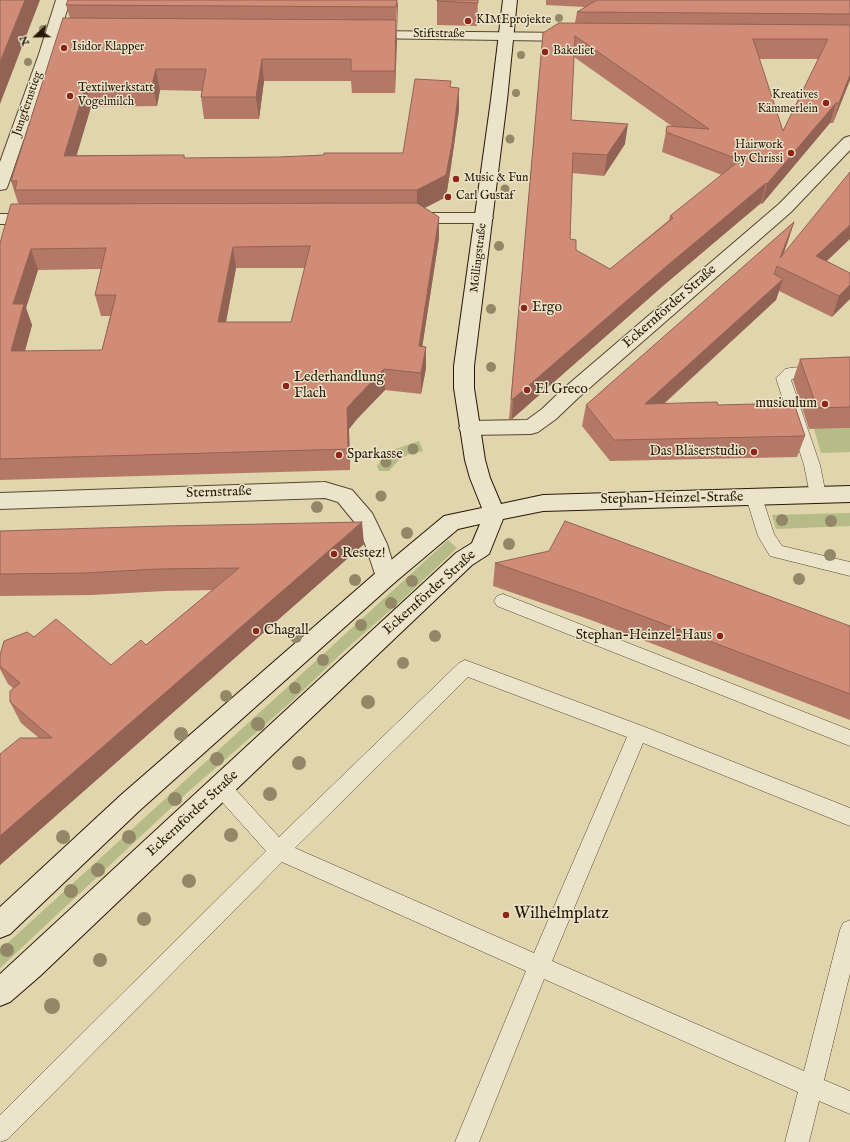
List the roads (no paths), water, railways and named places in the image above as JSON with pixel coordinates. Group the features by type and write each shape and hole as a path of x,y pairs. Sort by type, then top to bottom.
{"street":[{"name":"Jungfernstieg","path":"0,185 63,0"},
{"name":"Möllingstraße","path":"494,514 480,478 469,428 464,388 464,366 484,218 510,0"},
{"path":"52,34 99,34"},
{"name":"Stiftstraße","path":"350,35 588,37"},
{"name":"Eckernförder Straße","path":"469,428 531,426 549,414 785,208 850,141"},
{"path":"393,218 484,218"},
{"path":"0,219 55,219"},
{"name":"Sternstraße","path":"0,501 325,490 345,496 364,519 376,544 386,576"},
{"name":"Stephan-Heinzel-Straße","path":"494,514 543,503 850,494"},
{"path":"0,925 130,803 386,576 452,522 494,514"},
{"name":"Eckernförder Straße","path":"0,992 30,966 464,559 481,548 494,514"}],"lane":[{"path":"818,495 812,465 783,378 790,373 839,368 850,365"},
{"path":"754,497 766,536 776,550 850,569"},
{"path":"503,601 850,738"},
{"path":"0,1131 279,851 465,668 638,732 850,817"},
{"path":"467,1142 539,965 638,732"},
{"path":"221,787 279,851 850,1103"},
{"path":"797,1142 850,930"}],"place":[{"name":"KIMEprojekte","path":"468,21"},
{"name":"Isidor Klapper","path":"64,48"},
{"name":"Bakeliet","path":"545,52"},
{"name":"Textilwerkstatt Vogelmilch","path":"70,96"},
{"name":"Kreatives Kämmerlein","path":"826,103"},
{"name":"Hairwork by Chrissi","path":"791,153"},
{"name":"Music & Fun","path":"456,179"},
{"name":"Carl Gustaf","path":"448,197"},
{"name":"Ergo","path":"524,308"},
{"name":"Lederhandlung Flach","path":"286,386"},
{"name":"El Greco","path":"527,390"},
{"name":"musiculum","path":"825,404"},
{"name":"Das Bläserstudio","path":"754,452"},
{"name":"Sparkasse","path":"339,455"},
{"name":"Restez!","path":"334,554"},
{"name":"Chagall","path":"256,631"},
{"name":"Stephan-Heinzel-Haus","path":"720,636"},
{"name":"Wilhelmplatz","path":"506,915"}]}
